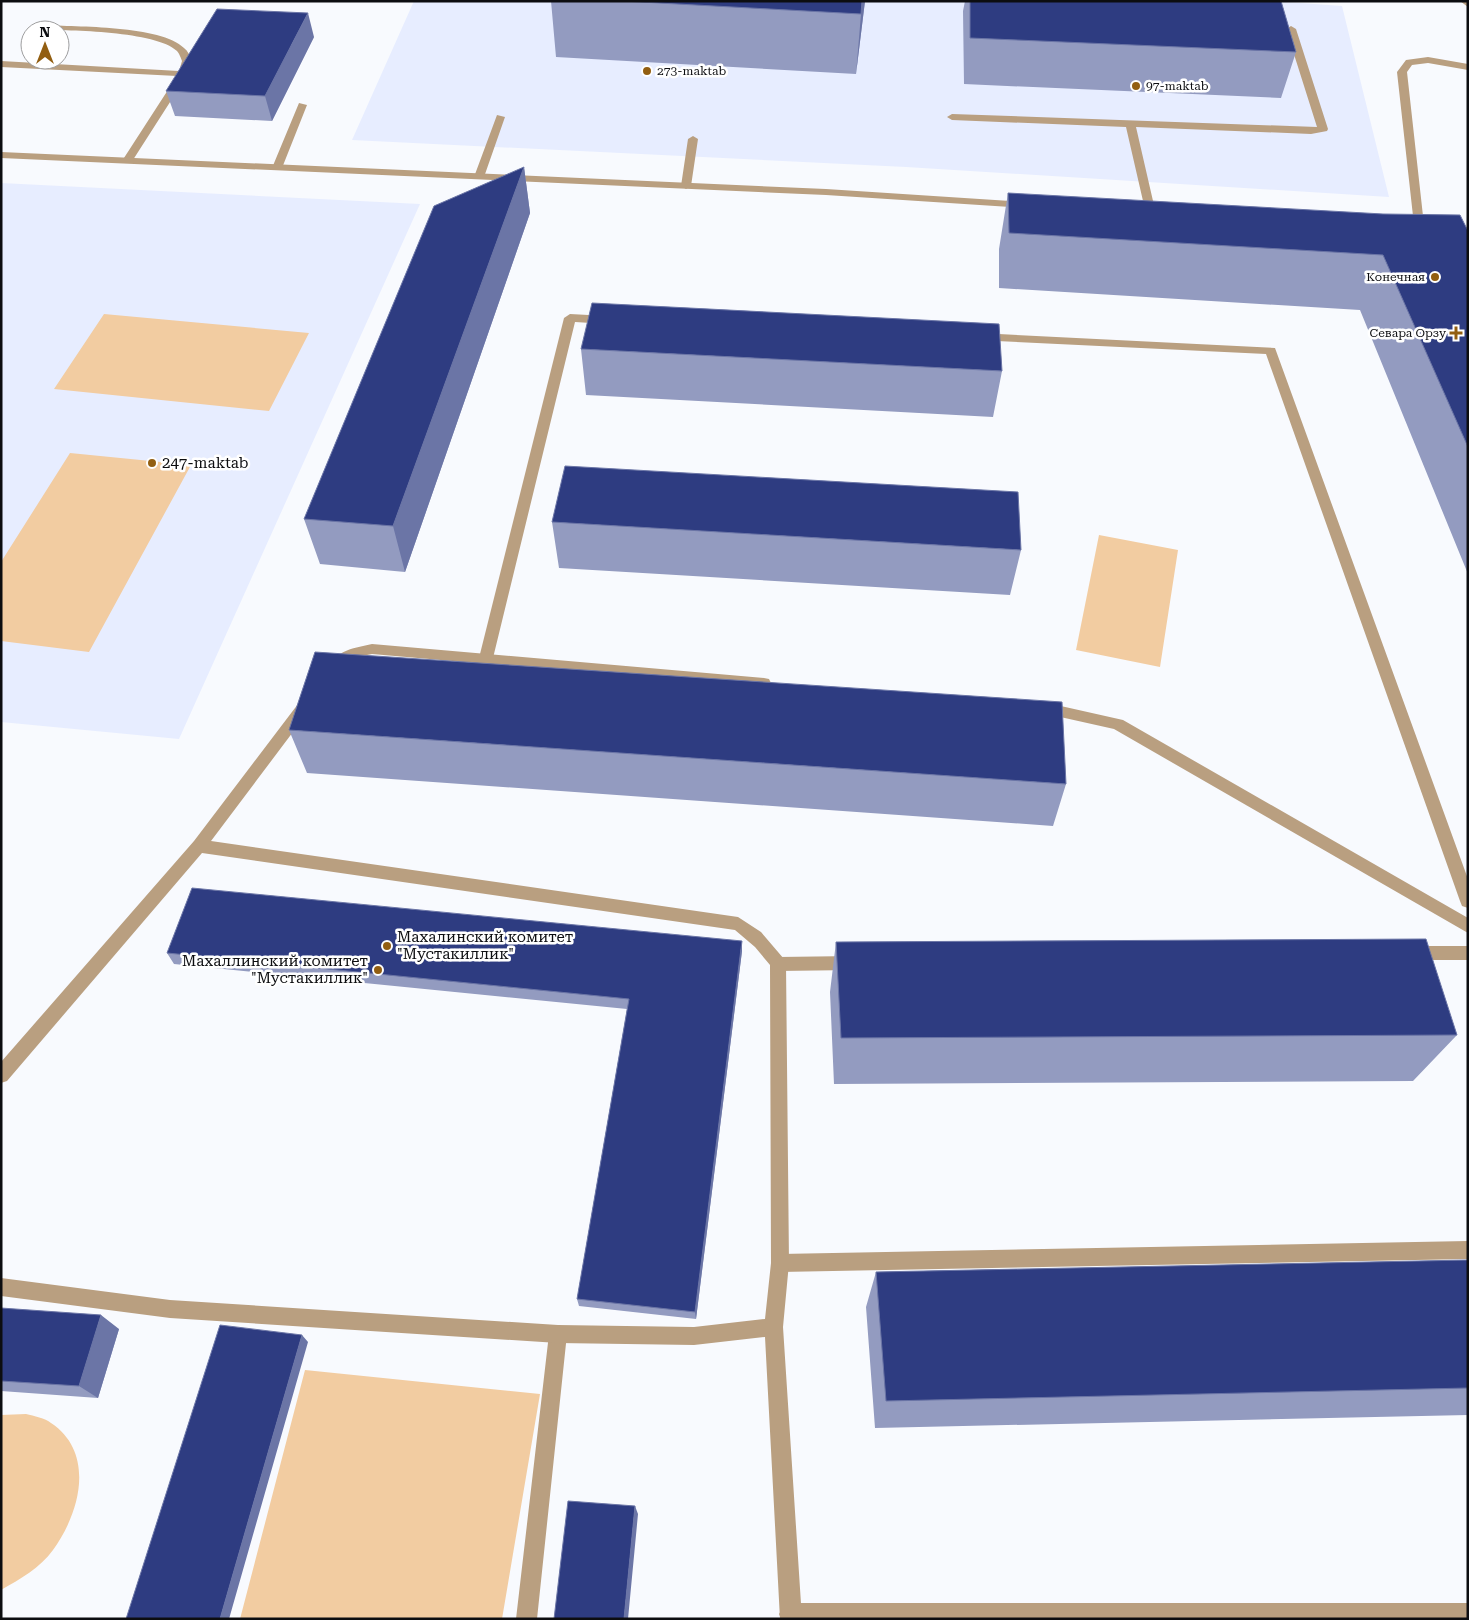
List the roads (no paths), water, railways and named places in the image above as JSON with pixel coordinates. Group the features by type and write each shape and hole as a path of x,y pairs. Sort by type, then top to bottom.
{"street":[{"path":"1464,1 1468,4"},
{"path":"952,117 1311,131 1323,129 1291,29"},
{"path":"70,30 146,35 167,41 180,49 187,61 183,74 127,161"},
{"path":"1418,245 1402,72 1409,62 1428,60 1468,67"},
{"path":"1,64 183,74"},
{"path":"277,168 302,105"},
{"path":"478,177 500,117"},
{"path":"1131,125 1151,214"},
{"path":"686,186 693,139"},
{"path":"1,155 686,186 1040,206"},
{"path":"486,658 570,318 620,320"},
{"path":"965,337 1271,351 1468,901"},
{"path":"325,680 337,664 348,654 372,649 774,684"},
{"path":"1,1075 48,1018 199,846 313,696"},
{"path":"1032,707 1052,709 1118,724 1468,926"},
{"path":"199,846 738,924 752,932 767,948 778,964 780,1263 774,1327 790,1616 1468,1614"},
{"path":"1399,954 1468,952"},
{"path":"778,964 866,963"},
{"path":"780,1263 1468,1250"},
{"path":"1,1287 170,1309 558,1334 694,1336 774,1327"},
{"path":"526,1619 558,1334"}],"place":[{"name":"273-maktab","path":"647,71"},
{"name":"97-maktab","path":"1136,86"},
{"name":"Конечная","path":"1435,277"},
{"name":"Севара Орзу","path":"1456,333"},
{"name":"247-maktab","path":"152,463"},
{"name":"Махалинский комитет \"Мустакиллик\"","path":"387,946"},
{"name":"Махаллинский комитет \"Мустакиллик\"","path":"378,970"}]}
